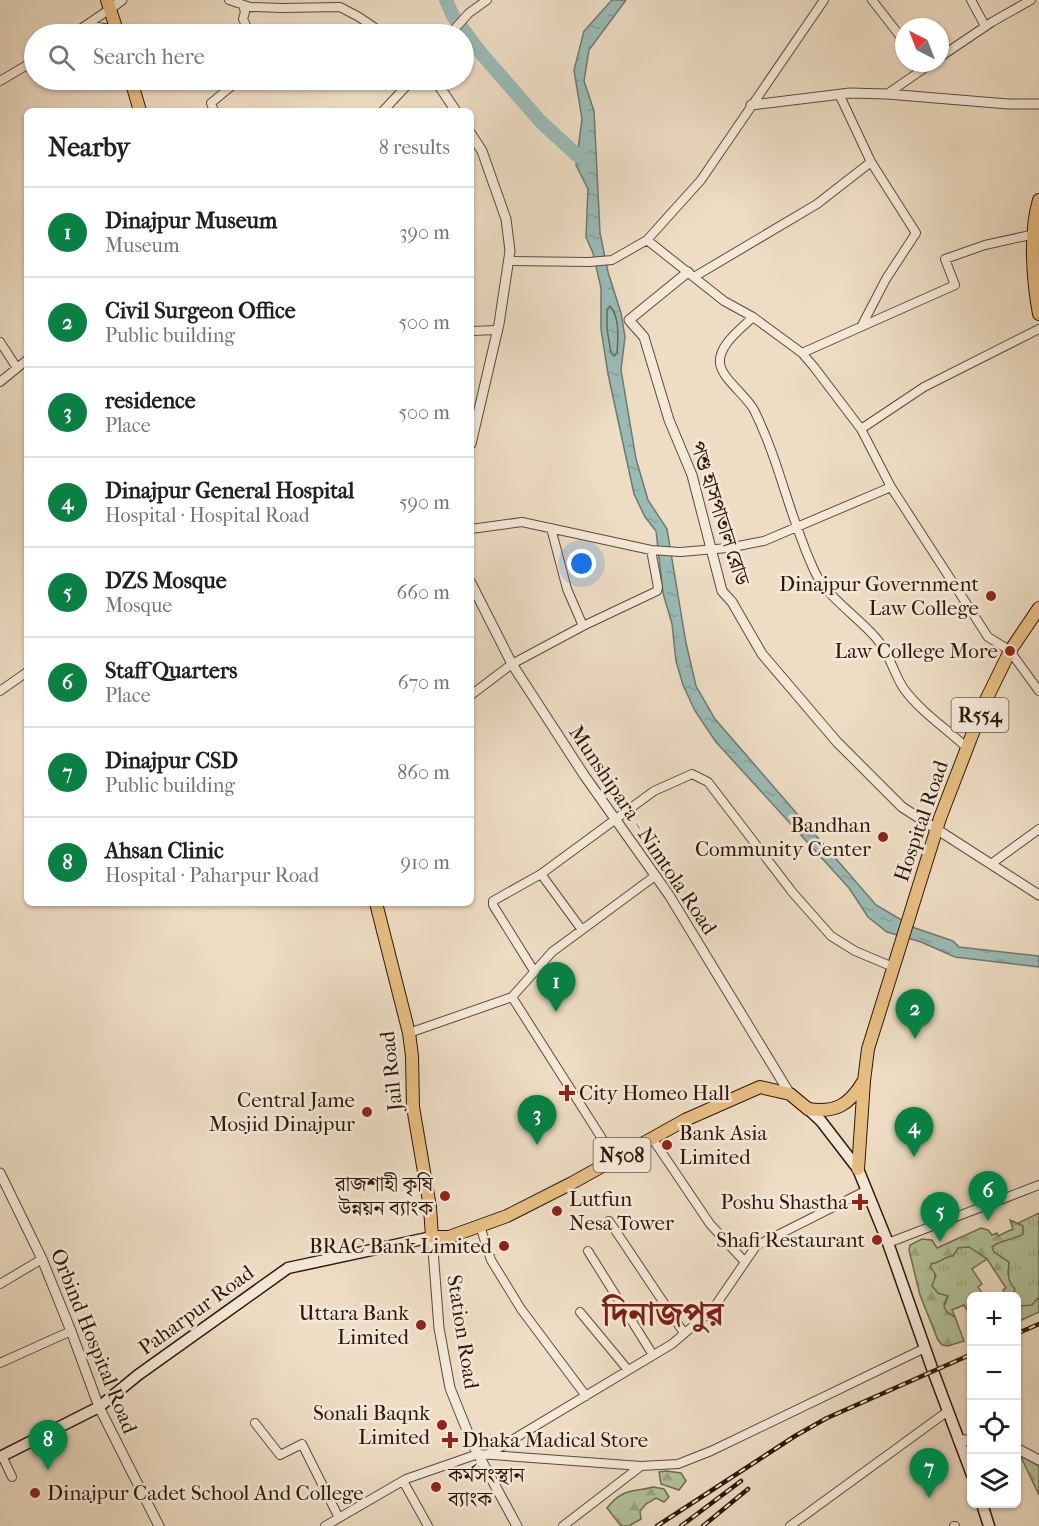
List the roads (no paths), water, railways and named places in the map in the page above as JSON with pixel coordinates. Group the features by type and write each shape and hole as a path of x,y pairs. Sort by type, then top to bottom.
{"main road":[{"path":"109,4 115,24"},
{"path":"134,90 139,108"},
{"path":"1039,200 1035,212 1033,281 1039,314"},
{"name":"Hospital Road","path":"893,967 937,829 984,704 1010,651 1039,608"},
{"name":"Jail Road","path":"377,906 409,1034 413,1107 430,1207 432,1237"},
{"name":"R554","path":"858,1169 868,1049 893,967"},
{"path":"808,1109 821,1111 840,1106 851,1099 864,1081"},
{"name":"N508","path":"432,1237 449,1237 507,1216 685,1120 760,1087 790,1094 808,1109"},
{"path":"808,1109 858,1169 888,1243 967,1462"},
{"name":"Paharpur Road","path":"1,1457 99,1407 138,1375 288,1268 432,1237"},
{"path":"984,1508 989,1526"}],"street":[{"path":"88,24 109,4 122,0"},
{"path":"229,0 243,6 283,8 340,6 369,24"},
{"path":"459,24 469,13 487,0"},
{"path":"510,261 612,260 647,240 701,180 824,0"},
{"path":"872,0 895,29"},
{"path":"971,0 985,26"},
{"path":"949,51 985,26 1031,0"},
{"path":"243,6 245,24"},
{"path":"0,81 24,67"},
{"path":"887,94 919,72"},
{"path":"213,108 211,103 227,90"},
{"path":"385,108 402,90"},
{"path":"442,90 454,108"},
{"path":"752,105 850,93 1008,104 1039,104"},
{"path":"840,96 871,162 916,233 886,279 861,327"},
{"path":"474,139 482,151 506,219 510,261 498,330 474,431"},
{"path":"691,274 817,204 871,162"},
{"path":"802,353 956,285 945,259 985,245 1035,234"},
{"path":"647,240 724,301 753,317 802,353 861,429 891,487 988,637 1010,651 1039,691"},
{"name":"পশু হাসপাতাল রোড","path":"691,274 629,320 644,337 669,420 692,475 722,591 732,602 762,654 853,758 902,807 1039,895"},
{"path":"753,317 723,348 720,364 725,375 753,408 784,485 797,528 815,573 829,593 858,617 879,640 903,688 909,695 968,748"},
{"path":"861,429 924,387 1039,329"},
{"path":"474,331 498,330"},
{"path":"0,342 17,368"},
{"path":"0,382 24,362"},
{"path":"474,530 522,522 653,550 680,552 712,549 764,541 891,487"},
{"path":"551,528 567,589 584,626"},
{"path":"474,693 512,664 657,591 653,550"},
{"name":"Munshipara - Nimtola Road","path":"474,589 512,664 615,820 655,876 790,1094"},
{"path":"0,691 24,674"},
{"path":"534,971 492,903 541,874 654,791 692,774 708,782 793,893 831,936 855,951 893,967"},
{"path":"991,864 1039,829"},
{"path":"541,874 582,930"},
{"path":"409,1034 512,997 552,952 655,876"},
{"path":"512,997 615,1159"},
{"path":"651,1138 711,1224 745,1262"},
{"name":"Orbind Hospital Road","path":"0,1173 42,1259 99,1407 154,1525"},
{"path":"888,1243 1039,1185"},
{"path":"326,1526 403,1481 483,1455 672,1344 713,1309 756,1246 867,1190"},
{"path":"609,1221 684,1333"},
{"path":"480,1226 491,1260 521,1309 586,1396"},
{"name":"Station Road","path":"432,1237 440,1328 450,1388 517,1526"},
{"path":"588,1251 653,1355"},
{"path":"0,1284 42,1259"},
{"path":"580,1311 628,1370"},
{"path":"0,1364 71,1331"},
{"path":"483,1455 640,1466 678,1464 711,1451 925,1348"},
{"path":"790,1526 948,1411"},
{"path":"255,1423 280,1455 302,1444 339,1518"},
{"path":"958,1439 967,1440"},
{"path":"1021,1450 1039,1460"},
{"path":"1,1457 12,1477"},
{"path":"563,1526 640,1466"},
{"path":"403,1481 428,1526"}],"water":[{"path":"612,0 626,0 589,50 584,81 594,111 600,233 625,337 621,370 636,459 648,500 667,529 686,643 696,686 715,719 876,905 915,928 953,941 959,947 1039,956 1039,967 955,957 921,942 887,932 868,917 849,888 716,742 695,711 683,685 676,661 672,624 663,593 656,531 645,517 634,494 608,374 601,329 601,288 593,253 586,237 588,189 576,165 582,119 574,70 584,31"}],"waterway":[{"path":"446,0 459,24"},
{"path":"474,44 540,121 578,156"}],"railway":[{"path":"1021,1332 1039,1324"},
{"path":"657,1526 795,1436 827,1418 967,1356"},
{"path":"681,1526 741,1481"},
{"path":"703,1526 748,1489"}],"place":[{"name":"Dinajpur Government Law College","path":"991,596"},
{"name":"Law College More","path":"1010,651"},
{"name":"Bandhan Community Center","path":"883,837"},
{"name":"Dinajpur Museum","path":"556,1012"},
{"name":"Civil Surgeon Office","path":"915,1039"},
{"name":"City Homeo Hall","path":"567,1093"},
{"name":"Central Jame Mosjid Dinajpur","path":"367,1112"},
{"name":"residence","path":"537,1145"},
{"name":"Bank Asia Limited","path":"667,1145"},
{"name":"Dinajpur General Hospital","path":"914,1157"},
{"name":"রাজশাহী কৃষি উন্নয়ন ব্যাংক","path":"445,1196"},
{"name":"Poshu Shastha","path":"860,1202"},
{"name":"Lutfun Nesa Tower","path":"557,1211"},
{"name":"Staff Quarters","path":"988,1221"},
{"name":"Shafi Restaurant","path":"877,1240"},
{"name":"DZS Mosque","path":"940,1242"},
{"name":"BRAC Bank Limited","path":"504,1246"},
{"name":"Uttara Bank Limited","path":"421,1325"},
{"name":"Sonali Baqnk Limited","path":"442,1425"},
{"name":"Dhaka Madical Store","path":"450,1440"},
{"name":"Ahsan Clinic","path":"48,1470"},
{"name":"কর্মসংস্থান ব্যাংক","path":"436,1487"},
{"name":"Dinajpur Cadet School And College","path":"35,1493"},
{"name":"Dinajpur CSD","path":"929,1498"}],"district":[{"name":"দিনাজপুর","path":"663,1313"}]}
